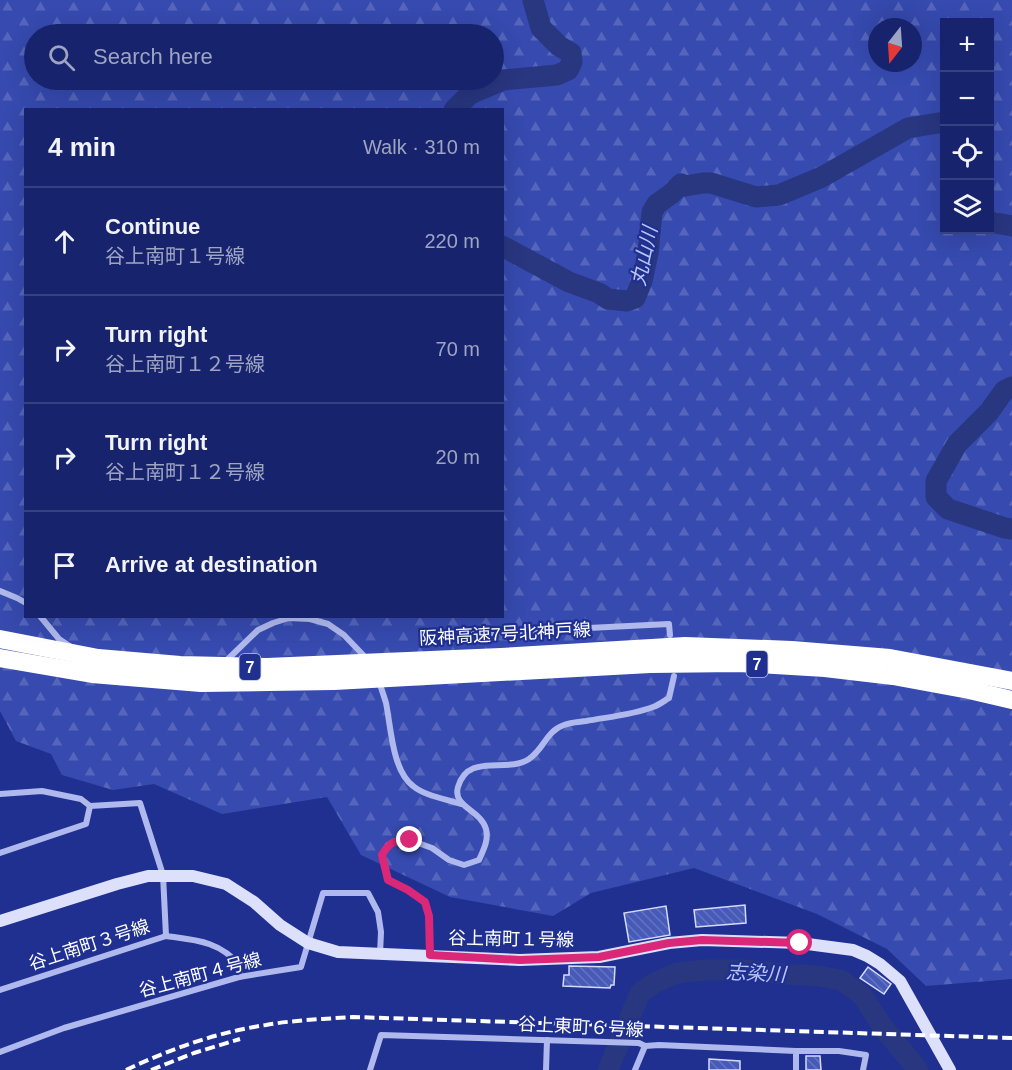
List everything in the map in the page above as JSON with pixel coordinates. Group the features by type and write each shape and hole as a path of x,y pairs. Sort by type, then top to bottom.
{"highway":[{"name":"阪神高速7号北神戸線","path":"0,639 98,658 180,665 267,667 739,663 893,676 1012,700"},
{"name":"阪神高速7号北神戸線","path":"0,658 92,674 201,683 334,681 685,646 792,650 890,658 1012,681"}],"street":[{"path":"0,591 24,602"},
{"path":"42,618 59,639 76,650 110,657 162,663 227,660 258,630 289,618 310,619 328,624 344,635 374,667"},
{"path":"468,634 669,624 670,634"},
{"path":"377,675 386,701 393,749 404,776 412,786 423,792 462,804 472,810 486,830 486,845 479,860 464,865 449,860 432,848 410,840 395,841 388,845 382,855 388,880 425,902 429,916 430,955"},
{"path":"462,804 458,796 458,787 471,768 480,765 513,764 527,760 541,749 550,732 564,725 654,707 669,698 674,676"},
{"path":"0,794 42,791 81,799 90,806 140,803 163,875 166,936"},
{"path":"0,852 86,824 90,806"},
{"name":"谷上南町１号線","path":"0,921 148,876 193,876 226,884 255,902 280,925 308,943 338,952 520,960 599,957 669,943 702,940 800,943 853,950 880,964 900,981 950,1070"},
{"name":"谷上南町４号線","path":"0,1052 64,1028 239,977 301,967 323,893 368,893 378,912 381,932 380,954"},
{"name":"谷上南町３号線","path":"0,990 166,936 193,939 215,945 232,956 240,966 239,977"},
{"name":"谷上東町６号線","path":"370,1070 381,1035 839,1051 866,1055 863,1070"},
{"path":"546,1070 547,1040"},
{"path":"635,1070 645,1046"},
{"path":"796,1051 796,1070"}],"green space":[{"path":"0,0 1012,0 1012,979 926,986 887,949 817,914 694,868 591,893 553,916 450,897 361,855 327,797 222,814 154,784 113,790 62,775 51,754 16,741 0,711"}],"building":[{"path":"745,905 746,923 696,927 694,910"},
{"path":"666,906 670,935 629,942 624,913"},
{"path":"569,966 615,967 614,985 610,988 563,986 564,975 569,975"},
{"path":"868,967 891,984 884,994 860,978"},
{"path":"806,1056 820,1056 821,1070 806,1070"},
{"path":"709,1059 740,1061 740,1070 709,1070"}],"waterway":[{"name":"丸山川","path":"504,80 557,75 568,70 572,62 571,53 559,46 541,28 533,0"},
{"name":"丸山川","path":"456,108 470,94 479,90"},
{"name":"丸山川","path":"504,247 569,282 599,293 608,299 627,301 635,298 642,281 648,253 652,212 657,204 681,184 685,186 711,183 756,197 779,195 822,177 908,128 940,123"},
{"name":"丸山川","path":"994,223 1012,226"},
{"name":"丸山川","path":"1012,387 1004,391 989,412 957,444 936,481 936,497 948,509 1012,529"},
{"name":"志染川","path":"608,1070 640,993 656,982 677,973 705,970 745,970 820,976 841,980 862,995 882,1026 918,1070"}],"railway":[{"path":"126,1070 177,1048 230,1032 287,1022 353,1017 1012,1038"},
{"path":"151,1070 194,1053 240,1039"}],"route":[{"path":"410,840 395,841 388,845 382,855 388,880 425,902 429,916 430,955 520,960 599,957 669,943 702,940 800,943"}]}
